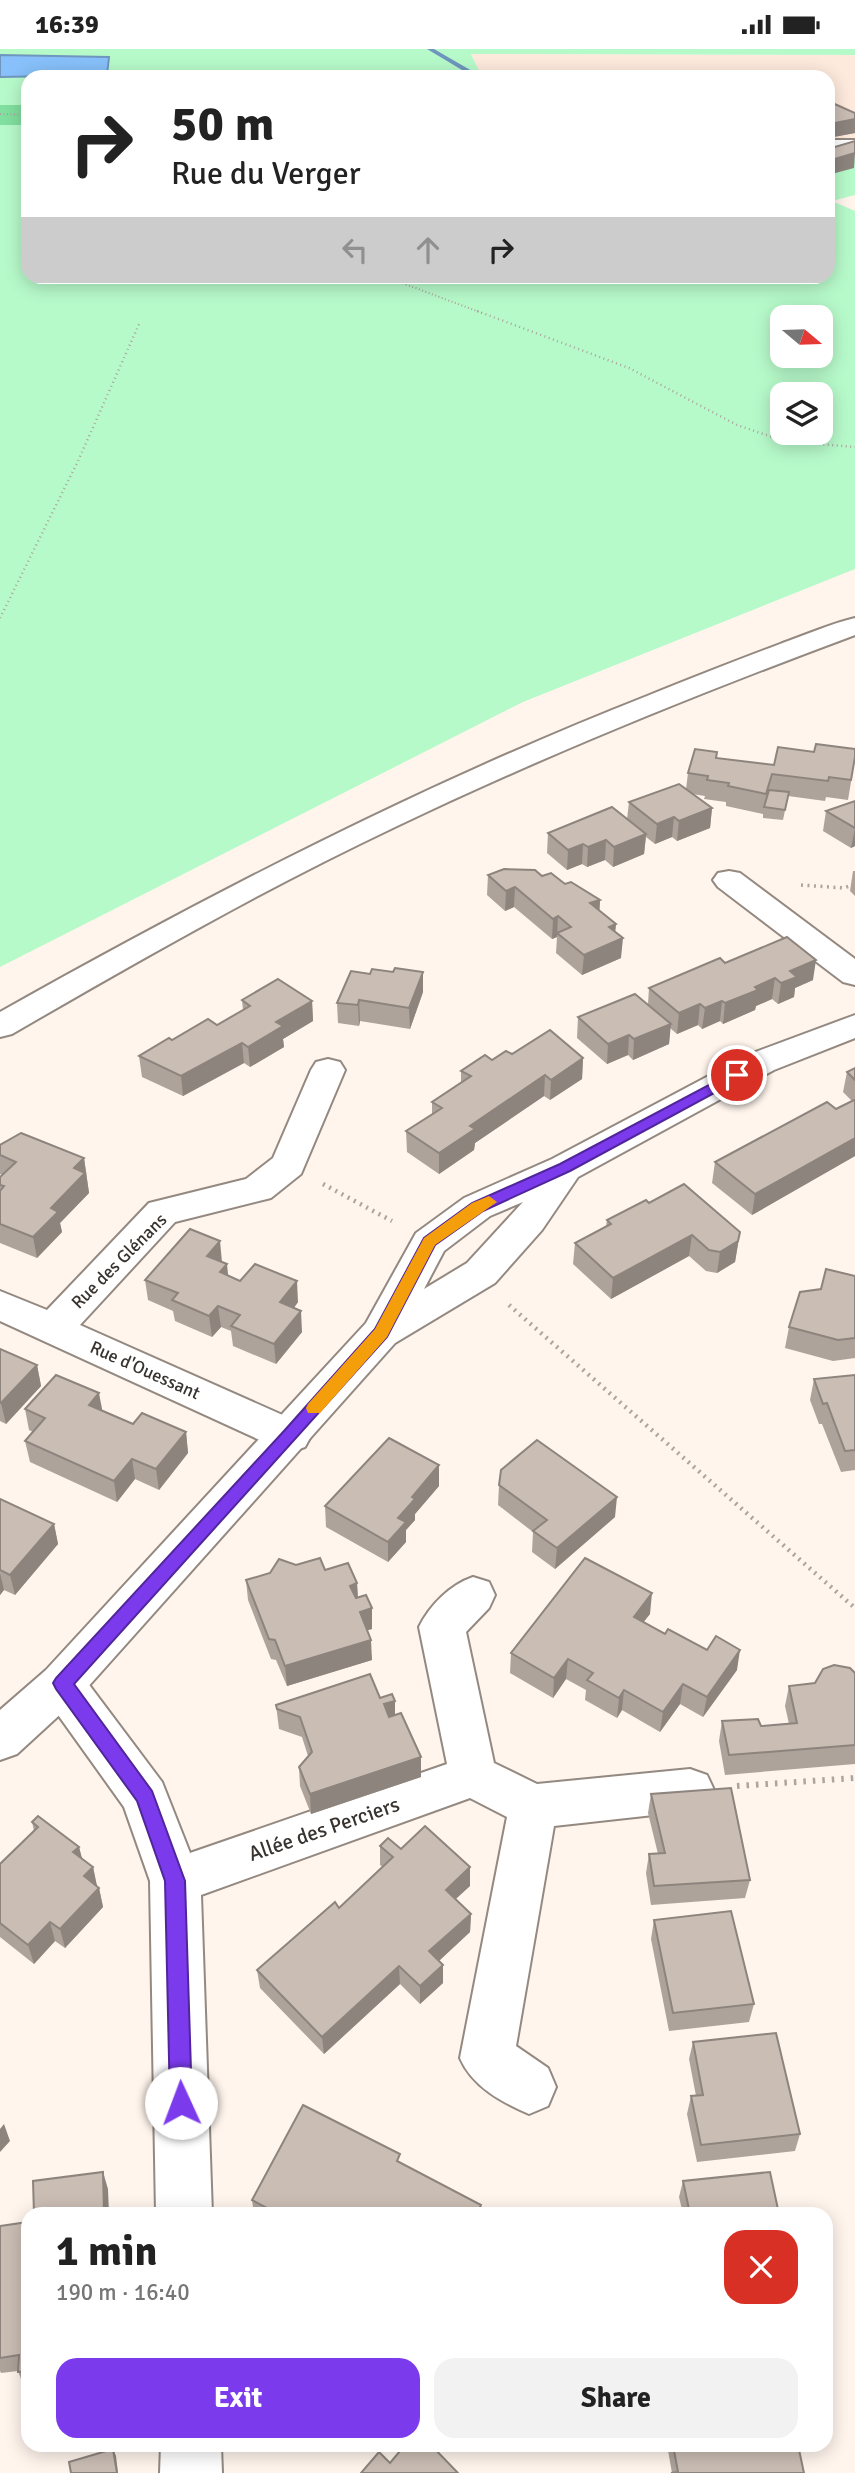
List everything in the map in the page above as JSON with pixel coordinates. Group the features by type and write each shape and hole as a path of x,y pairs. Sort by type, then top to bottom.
{"street":[{"path":"835,145 855,145"},
{"path":"0,1026 299,862 437,795 701,682 855,626"},
{"path":"729,880 855,975"},
{"path":"0,1739 62,1683 290,1436 381,1333 429,1242 477,1207 565,1168 762,1062 855,1026"},
{"name":"Rue des Glénans","path":"53,1329 162,1212 258,1189 288,1165 328,1070"},
{"path":"381,1333 481,1273 529,1221 565,1168"},
{"name":"Rue d'Ouessant","path":"0,1305 290,1436"},
{"path":"473,1595 442,1627 473,1776 533,1806 690,1790"},
{"path":"62,1683 145,1797 175,1881 184,2207"},
{"name":"Allée des Perciers","path":"175,1881 473,1776"},
{"path":"529,2087 487,2058 533,1806"},
{"path":"191,2452 191,2473"}],"path":[{"path":"0,114 21,115"},
{"path":"405,284 629,368 737,425 784,441 855,447"},
{"path":"0,618 78,461 140,322"},
{"path":"288,1165 429,1242"},
{"path":"481,1273 506,1303 855,1608"},
{"path":"690,1790 855,1778"}],"shaded area":[{"path":"471,54 855,55 855,149 835,145 835,70 479,70"}],"green space":[{"path":"0,49 855,49 855,55 471,54 479,70 21,70 21,105 0,105"},
{"path":"0,105 21,105 21,125 0,125"},
{"path":"0,125 21,125 21,284 835,284 835,202 855,211 855,569 523,702 0,967"},
{"path":"835,145 855,149 855,195 835,200"}],"water":[{"path":"0,55 109,57 108,70 21,70 21,77 0,77"}],"building":[{"path":"835,104 855,113 855,119 835,123"},
{"path":"855,141 855,153 835,159 835,147"},
{"path":"816,744 855,749 851,780 829,777 828,781 772,774 766,794 728,786 729,783 707,780 708,776 688,773 695,749 717,752 716,758 774,765 778,747 814,752"},
{"path":"679,784 712,808 679,821 674,817 657,824 629,802"},
{"path":"769,790 789,792 785,810 764,807"},
{"path":"855,801 855,828 826,811"},
{"path":"612,807 646,834 614,847 606,840 588,847 583,844 568,850 548,833"},
{"path":"504,869 535,870 542,876 551,873 565,884 571,882 600,900 590,903 616,924 609,927 623,938 584,955 557,933 571,927 558,916 553,919 515,887 506,891 488,875"},
{"path":"787,937 816,960 790,971 797,977 781,983 775,978 755,987 758,990 725,1003 722,1001 705,1008 700,1004 679,1013 649,988 720,958 725,963"},
{"path":"395,968 423,972 409,1008 359,1000 358,1005 337,1003 351,971 370,974 372,969 393,972"},
{"path":"278,979 312,1001 276,1022 283,1026 248,1047 242,1043 181,1076 139,1056 208,1019 217,1025 250,1006 242,1000"},
{"path":"635,994 671,1024 634,1039 629,1035 608,1044 578,1017"},
{"path":"550,1030 583,1058 551,1080 545,1075 470,1126 475,1129 439,1153 406,1131 442,1108 432,1102 471,1076 461,1071 485,1055 492,1060 506,1051 512,1054"},
{"path":"855,1068 855,1080 847,1072"},
{"path":"854,1100 855,1138 755,1194 715,1162 827,1102 836,1109"},
{"path":"21,1133 84,1158 74,1168 85,1173 51,1208 58,1212 33,1237 0,1224 0,1191 4,1186 0,1185 0,1177 16,1162 0,1155 0,1145"},
{"path":"684,1184 740,1232 738,1241 720,1252 709,1250 692,1235 613,1278 575,1243 611,1224 607,1220 646,1200 649,1203"},
{"path":"190,1229 220,1241 207,1256 227,1264 220,1272 240,1281 255,1264 297,1281 280,1302 301,1311 274,1344 231,1326 240,1315 218,1306 209,1316 172,1300 178,1293 145,1280"},
{"path":"826,1269 855,1276 855,1338 838,1340 789,1327 800,1292 821,1289"},
{"path":"0,1349 37,1365 1,1403 0,1403"},
{"path":"56,1375 99,1393 89,1405 133,1424 142,1413 186,1432 156,1469 132,1459 114,1481 25,1441 45,1418 25,1409"},
{"path":"855,1375 855,1450 845,1451 827,1403 823,1404 814,1379"},
{"path":"389,1438 439,1465 398,1518 406,1522 388,1542 325,1506"},
{"path":"537,1440 617,1497 557,1548 533,1531 547,1520 499,1485 501,1470"},
{"path":"0,1499 54,1524 10,1575 0,1570"},
{"path":"320,1558 325,1570 348,1563 357,1583 350,1586 356,1598 366,1595 372,1608 360,1612 371,1640 285,1666 275,1640 269,1639 246,1580 270,1573 279,1559 296,1565"},
{"path":"585,1558 652,1593 634,1617 665,1634 668,1629 707,1650 716,1636 740,1650 707,1697 683,1684 663,1712 624,1690 619,1698 587,1680 593,1673 568,1659 554,1678 511,1653"},
{"path":"834,1665 850,1668 855,1673 855,1745 729,1755 722,1721 758,1719 761,1726 797,1723 789,1686 815,1683 823,1669"},
{"path":"370,1674 380,1698 392,1694 395,1701 384,1704 389,1717 401,1713 421,1757 310,1794 299,1767 312,1752 300,1717 277,1709 276,1705"},
{"path":"731,1788 750,1880 654,1886 649,1854 665,1853 651,1794"},
{"path":"38,1816 79,1847 73,1852 93,1867 84,1876 99,1888 60,1929 50,1922 28,1945 0,1923 0,1864 38,1827 32,1822"},
{"path":"425,1826 470,1867 446,1890 471,1914 429,1951 443,1965 420,1986 399,1966 322,2037 257,1970 335,1902 339,1908 393,1857 380,1846 388,1838 401,1849"},
{"path":"731,1911 754,2004 673,2013 654,1920"},
{"path":"776,2033 800,2134 701,2145 691,2096 703,2095 693,2042"},
{"path":"303,2105 400,2154 397,2161 481,2205 265,2207 252,2200"},
{"path":"103,2172 104,2207 34,2207 33,2181"},
{"path":"770,2172 778,2207 689,2207 683,2181"},
{"path":"21,2223 21,2372 18,2372 19,2355 0,2358 0,2226"},
{"path":"103,2452 114,2452 117,2473 71,2473 69,2462"},
{"path":"379,2452 390,2463 399,2452 438,2452 458,2473 361,2473"},
{"path":"674,2452 800,2452 804,2473 671,2473 678,2472"}],"waterway":[{"path":"430,49 467,70"}],"slow traffic":[{"path":"314,1408 381,1333 429,1242 477,1207 489,1202"}],"route":[{"path":"181,2103 175,1881 145,1797 62,1683 290,1436 381,1333 429,1242 477,1207 565,1168 737,1075"}]}
